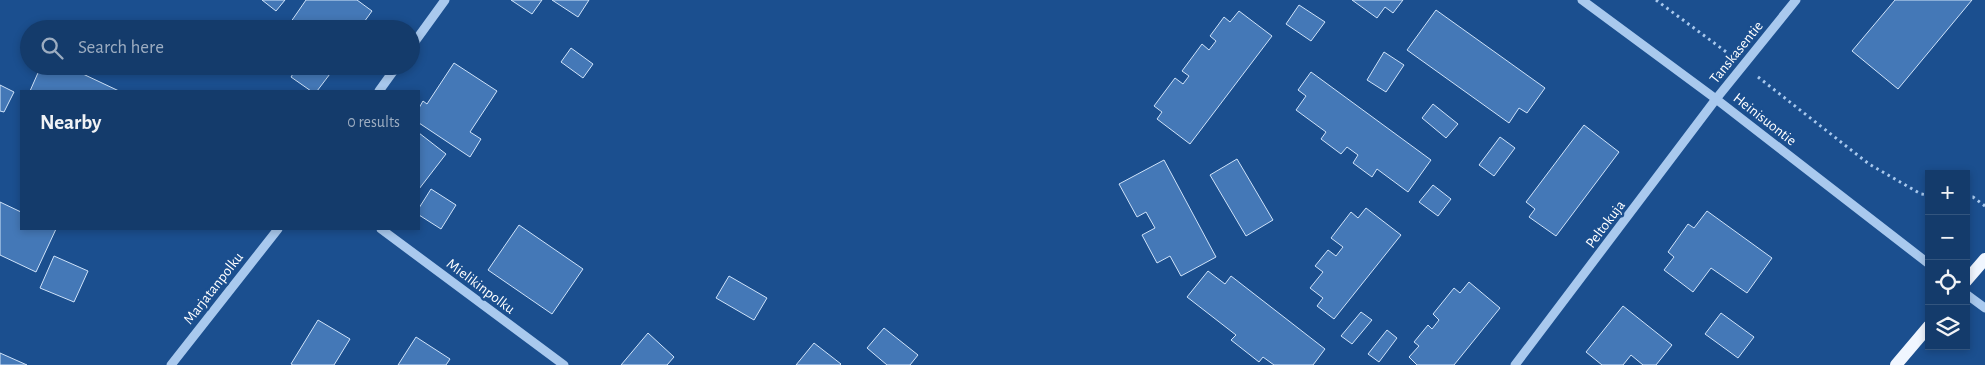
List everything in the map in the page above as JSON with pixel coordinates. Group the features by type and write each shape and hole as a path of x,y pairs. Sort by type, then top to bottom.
{"main road":[{"path":"1970,276 1985,259"},
{"path":"1896,365 1925,331"}],"street":[{"path":"420,35 443,3 432,0"},
{"name":"Heinisuontie","path":"1582,0 1716,99 1925,261"},
{"name":"Tanskasentie","path":"1716,99 1796,0"},
{"path":"381,90 391,75"},
{"name":"Peltokuja","path":"1514,365 1716,99"},
{"name":"Marjatanpolku","path":"171,365 277,230"},
{"name":"Mielikinpolku","path":"382,230 564,365"},
{"path":"1970,297 1985,308"}],"path":[{"path":"1656,0 1743,65 1869,164 1920,194 1925,195"},
{"path":"1970,197 1973,197 1985,206"}],"building":[{"path":"262,0 285,0 276,11"},
{"path":"306,0 357,0 372,11 366,20 292,20"},
{"path":"511,0 542,0 532,14"},
{"path":"552,0 589,0 578,17"},
{"path":"1352,0 1403,0 1393,13 1385,7 1377,18"},
{"path":"1895,0 1972,0 1898,89 1852,51"},
{"path":"1299,5 1325,22 1311,41 1286,24"},
{"path":"1436,10 1545,88 1527,113 1519,108 1509,123 1407,50"},
{"path":"1239,11 1272,36 1190,144 1157,119 1162,112 1154,106 1175,78 1183,84 1189,76 1182,71 1202,44 1209,50 1216,41 1210,36 1224,17 1230,22"},
{"path":"571,48 593,64 583,78 561,62"},
{"path":"1384,52 1404,65 1386,92 1367,80"},
{"path":"454,63 497,91 470,132 481,139 470,157 420,124 420,106 423,101 427,104"},
{"path":"1311,72 1431,160 1408,192 1377,169 1372,177 1353,163 1358,155 1347,147 1341,154 1321,139 1326,132 1296,110 1306,96 1298,90"},
{"path":"37,75 85,75 117,90 30,90"},
{"path":"292,75 329,75 318,90 310,90 291,77"},
{"path":"0,85 14,92 4,112 0,111"},
{"path":"1433,104 1458,124 1446,138 1422,118"},
{"path":"1584,125 1619,152 1556,236 1529,217 1535,209 1526,202"},
{"path":"420,134 446,154 420,188"},
{"path":"1500,137 1515,148 1494,176 1479,165"},
{"path":"1237,159 1273,220 1246,236 1210,175"},
{"path":"1164,160 1216,257 1181,276 1170,256 1157,263 1142,235 1155,228 1146,212 1137,217 1119,184"},
{"path":"1433,185 1451,199 1438,216 1419,202"},
{"path":"431,189 456,205 441,229 420,216 420,206"},
{"path":"0,202 20,212 20,230 56,230 36,272 0,255"},
{"path":"1366,208 1401,235 1334,319 1317,306 1323,298 1310,288 1323,272 1315,266 1328,250 1336,256 1343,247 1331,238 1351,212 1358,218"},
{"path":"1707,211 1772,258 1747,293 1711,268 1693,292 1664,270 1674,257 1668,252 1688,224 1694,228"},
{"path":"519,225 583,269 552,314 488,270"},
{"path":"54,256 88,271 74,302 40,288"},
{"path":"1208,271 1225,284 1231,276 1325,349 1313,365 1274,365 1263,357 1259,362 1231,340 1236,335 1187,297"},
{"path":"729,276 767,298 754,320 716,298"},
{"path":"1469,282 1500,308 1454,365 1417,365 1409,357 1419,346 1414,342 1428,325 1432,329 1439,320 1433,314 1454,288 1460,293"},
{"path":"1623,306 1672,345 1656,365 1643,365 1631,355 1623,365 1602,365 1586,352"},
{"path":"1361,312 1372,320 1352,344 1341,336"},
{"path":"1721,313 1754,337 1738,358 1705,334"},
{"path":"318,320 350,339 334,365 291,364"},
{"path":"884,328 918,355 910,365 887,365 867,348"},
{"path":"1387,330 1397,338 1379,362 1368,354"},
{"path":"648,333 674,357 667,365 621,365"},
{"path":"416,337 450,359 446,365 398,365"},
{"path":"814,343 841,364 796,365"},
{"path":"0,353 27,365 0,365"}]}
